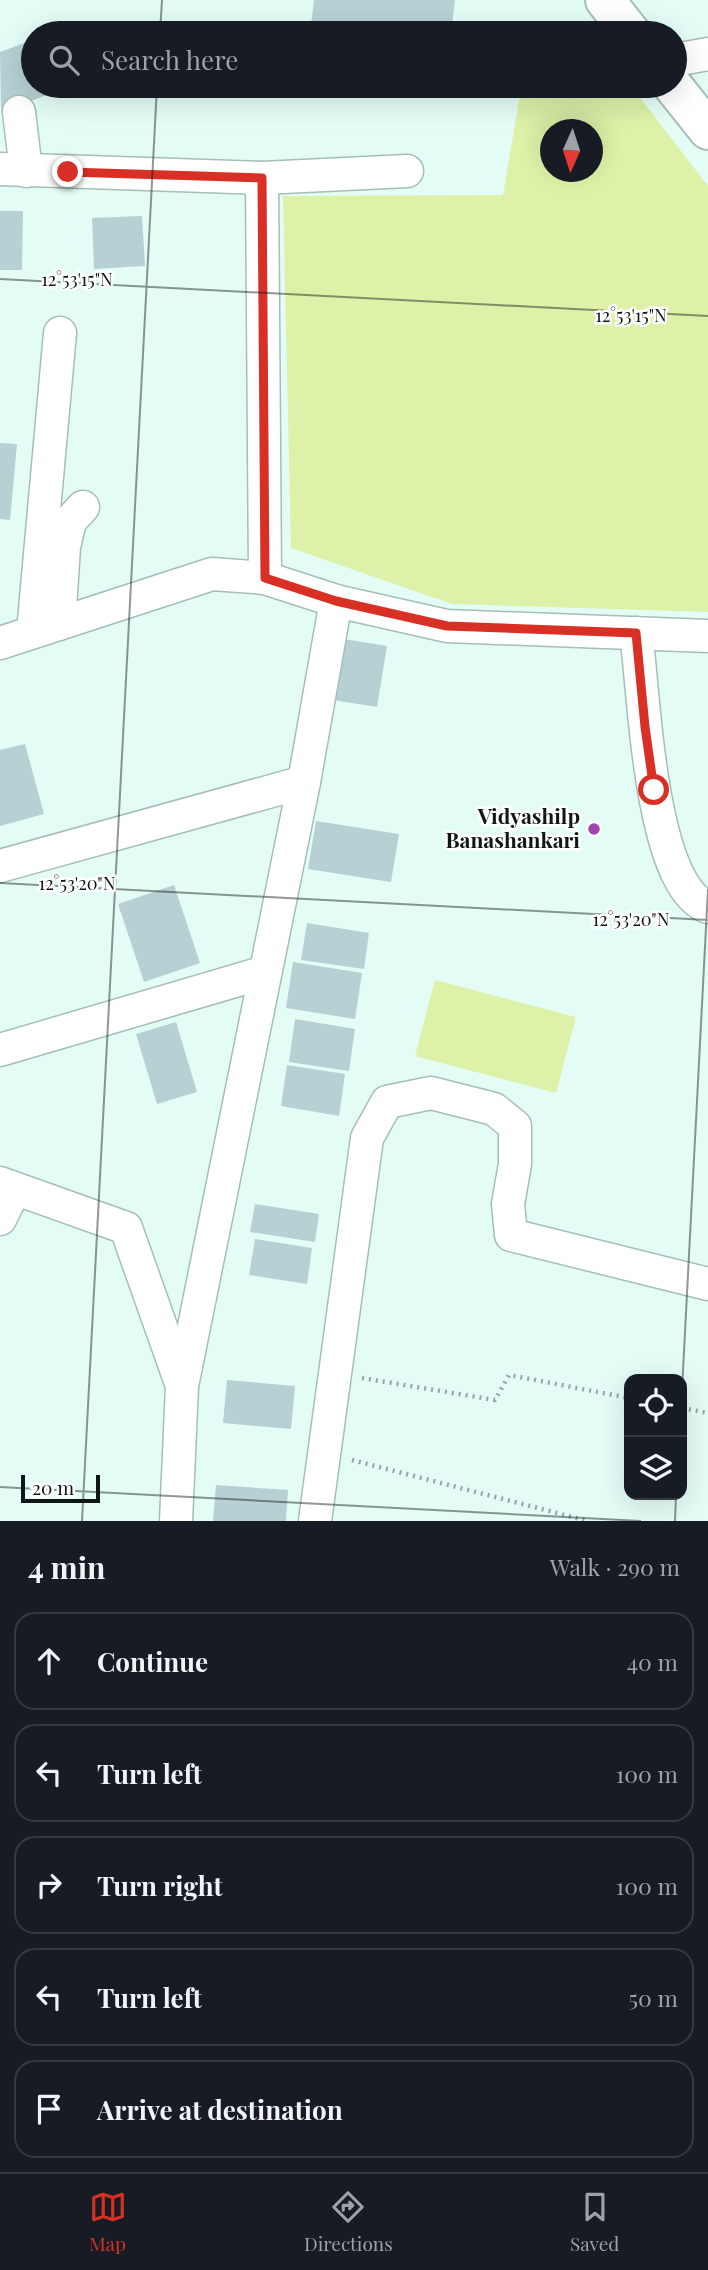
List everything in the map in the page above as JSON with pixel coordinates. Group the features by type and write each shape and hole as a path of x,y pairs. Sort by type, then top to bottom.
{"main road":[{"path":"605,0 622,21"},
{"path":"627,0 644,21"},
{"path":"687,75 708,102"},
{"path":"683,98 708,130"}],"street":[{"path":"687,58 708,54"},
{"path":"19,112 13,170 262,178 407,171"},
{"path":"262,178 265,578"},
{"path":"46,628 60,333"},
{"path":"46,628 70,521 83,507"},
{"path":"0,643 212,574 265,578 336,601 447,626 708,636"},
{"path":"176,1521 182,1386 304,782 336,601"},
{"path":"636,633 654,790 668,854 689,894 708,907"},
{"path":"0,866 304,782"},
{"path":"0,1050 265,972"},
{"path":"315,1521 367,1138 387,1102 431,1093 494,1109 515,1126 515,1164 508,1205 511,1235 708,1284"},
{"path":"0,1219 8,1186 126,1228 182,1386"}],"path":[{"path":"335,1374 495,1400 509,1375 624,1397"},
{"path":"687,1409 708,1413"},
{"path":"324,1453 588,1521"}],"green space":[{"path":"519,98 640,98 708,186 708,612 452,604 291,548 283,196 503,195"},
{"path":"435,980 576,1017 556,1093 415,1056"}],"building":[{"path":"314,0 455,0 452,21 311,21"},
{"path":"21,44 21,98 39,98 1,112 0,52"},
{"path":"0,211 23,211 22,270 0,270"},
{"path":"142,216 145,266 94,269 92,218"},
{"path":"0,443 17,444 10,520 0,519"},
{"path":"338,638 387,646 377,707 327,699"},
{"path":"25,744 44,814 0,826 0,750"},
{"path":"316,821 399,834 391,882 308,869"},
{"path":"174,885 200,963 144,982 118,904"},
{"path":"307,923 369,933 364,969 301,960"},
{"path":"293,962 362,973 355,1019 286,1008"},
{"path":"295,1019 355,1029 349,1071 289,1062"},
{"path":"176,1022 197,1092 157,1104 136,1034"},
{"path":"287,1065 345,1074 339,1116 281,1106"},
{"path":"255,1204 319,1214 315,1242 250,1232"},
{"path":"255,1239 312,1248 307,1284 249,1275"},
{"path":"227,1380 295,1386 291,1429 223,1423"},
{"path":"216,1485 288,1490 286,1521 213,1521"}],"place":[{"name":"Vidyashilp Banashankari","path":"594,829"}],"route":[{"path":"68,172 262,178 265,578 336,601 447,626 636,633 654,790"}]}
